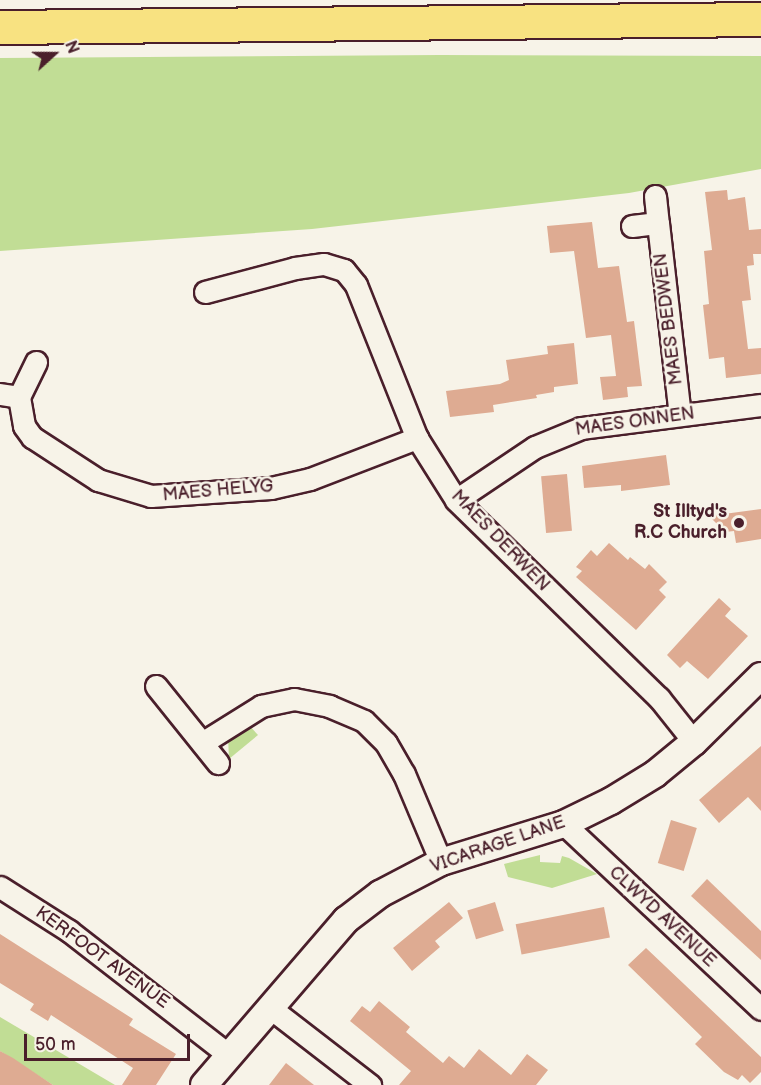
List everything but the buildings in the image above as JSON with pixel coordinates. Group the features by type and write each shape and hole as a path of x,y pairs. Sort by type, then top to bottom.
{"main road":[{"path":"0,27 761,18"}],"street":[{"name":"MAES BEDWEN","path":"655,196 680,415"},
{"path":"632,226 658,223"},
{"name":"MAES DERWEN","path":"205,292 295,268 324,264 344,270 356,285 417,438 456,500 659,698 694,742"},
{"name":"MAES HELYG","path":"36,362 10,396 24,426 40,443 98,480 151,496 300,482 417,438"},
{"name":"MAES ONNEN","path":"456,500 557,435 680,415 761,405"},
{"name":"VICARAGE LANE","path":"204,1085 346,920 380,894 441,861 564,824 655,774 694,742 761,676"},
{"path":"156,686 218,763"},
{"path":"201,743 261,706 294,699 329,706 364,721 386,743 404,774 441,861"},
{"name":"CLWYD AVENUE","path":"564,824 761,1009"},
{"name":"KERFOOT AVENUE","path":"0,887 69,931 229,1055"},
{"path":"269,1007 370,1085"}],"green space":[{"path":"440,55 761,56 761,169 629,193 312,229 0,251 0,58"},
{"path":"247,723 258,735 229,759 228,737"},
{"path":"540,855 540,862 560,863 562,856 597,874 552,888 508,877 504,864"},
{"path":"0,1017 115,1085 53,1085 0,1051"}],"place":[{"name":"St Illtyd's R.C Church","path":"739,523"}]}
